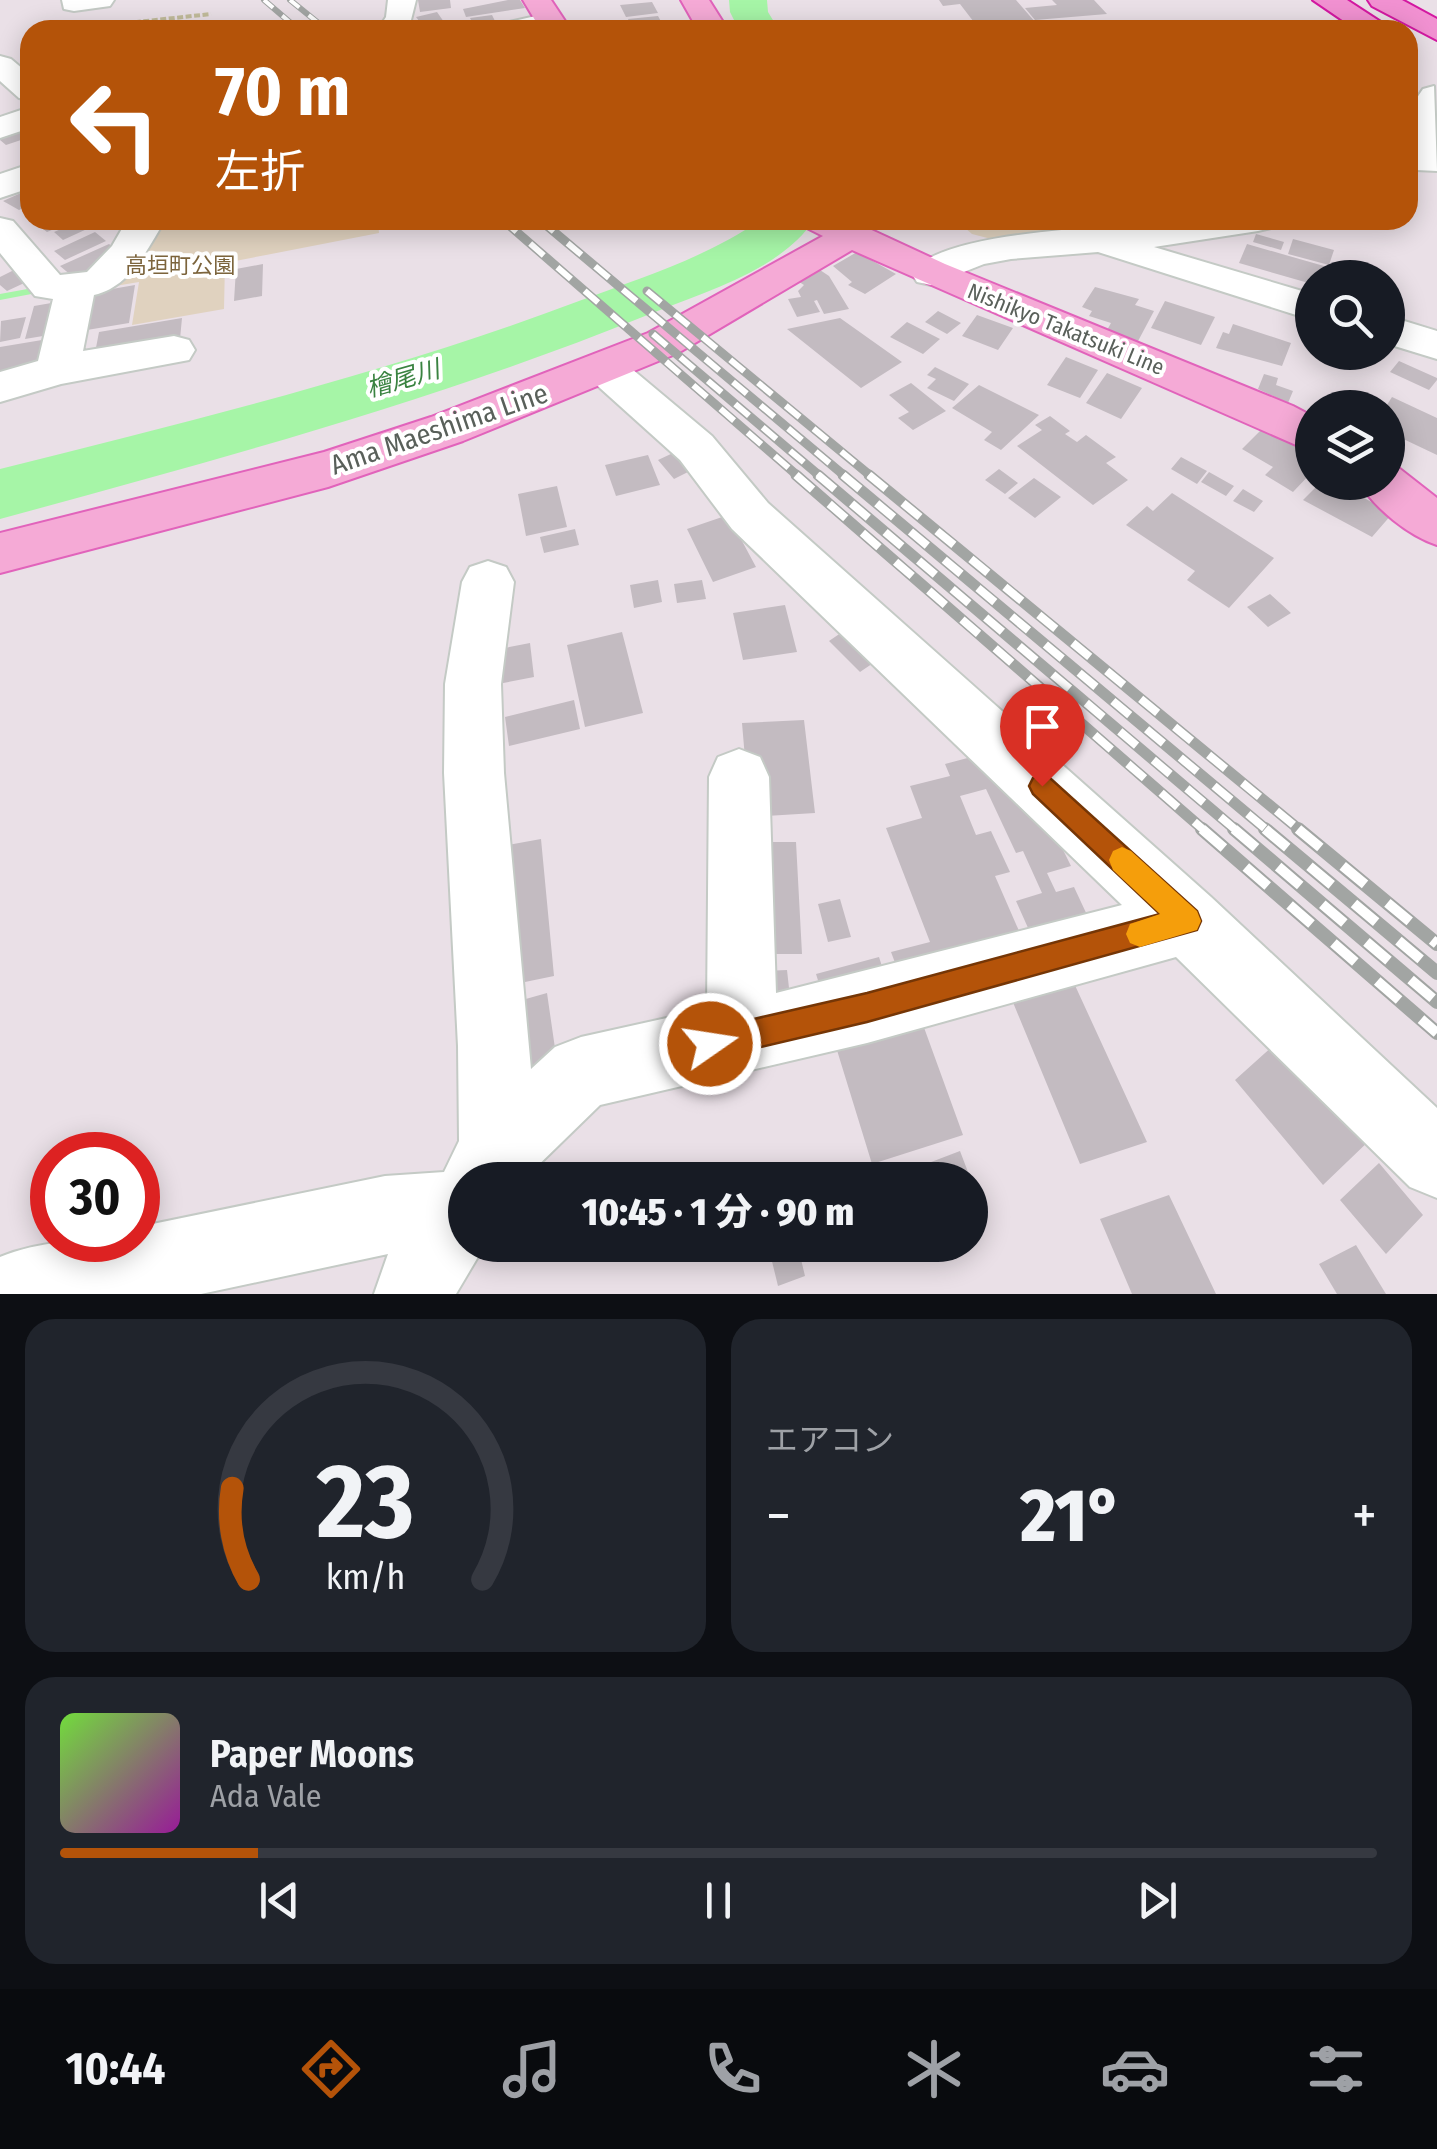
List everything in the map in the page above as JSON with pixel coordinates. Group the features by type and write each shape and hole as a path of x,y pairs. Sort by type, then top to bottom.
{"highway":[{"path":"1328,0 1361,20"},
{"path":"1382,0 1400,20"}],"main road":[{"name":"Ama Maeshima Line","path":"0,553 328,469 605,369 710,318 822,255 833,230"},
{"name":"Nishikyo Takatsuki Line","path":"856,230 976,246 1295,426"},
{"path":"1405,500 1437,526"}],"street":[{"path":"1418,119 1434,96"},
{"path":"1418,134 1424,167"},
{"path":"0,229 62,287 58,370"},
{"path":"6,293 100,282 127,252 140,230"},
{"path":"976,246 1029,230"},
{"path":"976,246 1096,242 1184,230"},
{"path":"1096,242 1295,302"},
{"path":"1405,335 1437,345"},
{"path":"0,387 58,370 174,350"},
{"path":"605,369 696,448 750,516 1187,921 1436,1161"},
{"path":"479,1162 494,1046 474,773 473,684 488,582"},
{"path":"739,777 742,1036"},
{"path":"498,1162 581,1073 867,1008 1187,921"},
{"path":"10,1294 385,1215 448,1195"},
{"path":"415,1294 448,1233"}],"path":[{"path":"87,8 212,14"}],"green space":[{"name":"高垣町公園","path":"150,230 379,230 225,263 224,309 132,325 139,282 115,286"},
{"path":"967,230 1113,230 1003,242"}],"building":[{"path":"418,0 450,0 451,8 420,12"},
{"path":"520,0 525,8 466,17 463,9"},
{"path":"939,0 1016,0 1033,20 972,20 960,4 943,6"},
{"path":"1052,0 1094,0 1107,14 1035,20 1025,8 1057,5"},
{"path":"652,2 658,13 626,17 620,5"},
{"path":"437,12 443,20 418,20 416,17"},
{"path":"492,15 494,20 471,20"},
{"path":"658,16 660,20 628,20"},
{"path":"20,129 20,140 6,145 0,136"},
{"path":"20,193 20,210 19,210 3,201"},
{"path":"59,230 85,230 63,240 54,232"},
{"path":"95,232 106,241 65,260 54,251"},
{"path":"1256,234 1284,242 1281,250 1253,242"},
{"path":"1293,239 1334,250 1331,260 1288,254"},
{"path":"109,244 118,251 98,261 107,268 72,276 60,266"},
{"path":"1247,244 1303,260 1295,260 1295,279 1239,263"},
{"path":"857,252 896,274 865,294 848,285 852,282 833,266"},
{"path":"263,264 262,296 234,301 236,269"},
{"path":"22,266 35,278 7,291 0,285 0,277"},
{"path":"817,268 829,276 849,309 824,314 817,300 814,301 820,312 797,317 788,299 801,297 798,291 804,285 796,280"},
{"path":"135,285 129,323 87,330 95,292"},
{"path":"1095,287 1139,299 1135,305 1154,311 1137,343 1106,332 1111,323 1089,316 1092,311 1082,307"},
{"path":"63,301 55,334 25,339 34,306"},
{"path":"1165,301 1215,317 1201,345 1151,328"},
{"path":"938,311 961,323 947,334 925,322"},
{"path":"977,315 1013,328 998,350 962,336"},
{"path":"26,317 20,338 0,342 1,321"},
{"path":"182,318 180,339 95,353 99,332"},
{"path":"840,318 902,362 861,388 787,329"},
{"path":"907,322 940,339 923,354 890,337"},
{"path":"1233,324 1291,343 1282,366 1216,348 1223,332 1229,334"},
{"path":"54,338 47,366 0,374 0,347"},
{"path":"1066,357 1098,370 1080,398 1047,385"},
{"path":"1405,364 1437,380 1429,390 1390,372 1405,370"},
{"path":"935,367 969,384 954,401 927,388 936,379 927,375"},
{"path":"1107,373 1142,388 1121,419 1086,403"},
{"path":"1264,374 1278,378 1276,385 1293,391 1288,403 1258,389"},
{"path":"911,383 946,411 913,430 898,418 909,412 889,395"},
{"path":"979,385 1039,415 1001,450 984,440 992,432 952,408"},
{"path":"1405,403 1437,418 1437,455 1405,440"},
{"path":"1050,416 1070,431 1065,434 1077,442 1086,435 1116,457 1106,463 1128,480 1093,505 1017,446 1042,430 1035,425"},
{"path":"1264,427 1295,445 1295,490 1265,475 1273,467 1242,449"},
{"path":"673,453 690,471 674,479 658,460"},
{"path":"648,455 660,485 616,496 605,465"},
{"path":"1181,457 1207,471 1197,484 1171,469"},
{"path":"999,469 1018,483 1005,494 985,480"},
{"path":"1209,472 1234,486 1226,496 1201,482"},
{"path":"1034,478 1061,497 1035,518 1008,498"},
{"path":"557,486 567,527 526,536 518,494"},
{"path":"1243,489 1263,501 1254,512 1233,501"},
{"path":"1172,493 1274,558 1229,608 1187,580 1195,571 1126,525 1147,506 1153,511"},
{"path":"1303,500 1368,500 1392,514 1372,537"},
{"path":"728,515 756,567 713,582 687,529"},
{"path":"575,529 579,545 544,553 540,537"},
{"path":"658,580 662,602 634,608 630,585"},
{"path":"702,580 706,599 677,603 674,584"},
{"path":"1270,594 1291,613 1268,627 1247,607"},
{"path":"785,605 797,652 743,660 733,613"},
{"path":"854,624 885,655 860,672 829,641"},
{"path":"622,632 643,713 585,727 567,645"},
{"path":"530,643 534,677 498,684 494,650"},
{"path":"574,700 580,729 509,746 505,717"},
{"path":"804,720 815,813 750,817 742,723"},
{"path":"990,752 1020,763 1071,866 1047,873 1056,892 1074,887 1095,932 1037,948 1016,901 1042,893 1023,851 1016,853 986,789 960,796 976,835 991,831 1010,872 995,876 1026,947 906,992 891,952 930,942 886,828 922,818 910,786 950,776 945,764"},
{"path":"541,839 554,976 506,986 497,847"},
{"path":"755,842 796,842 802,954 758,954"},
{"path":"840,899 851,937 828,942 818,904"},
{"path":"879,957 889,988 826,1006 816,974"},
{"path":"787,970 791,1006 765,1007 763,971"},
{"path":"1073,981 1147,1142 1080,1164 1012,1000"},
{"path":"547,993 558,1069 510,1083 501,1006"},
{"path":"922,1022 963,1135 871,1162 836,1047"},
{"path":"1284,1036 1373,1137 1323,1185 1235,1080"},
{"path":"960,1151 964,1162 931,1162"},
{"path":"1379,1163 1423,1215 1386,1254 1340,1200"},
{"path":"1169,1195 1216,1294 1132,1294 1100,1219"},
{"path":"1356,1245 1386,1294 1337,1294 1319,1264"},
{"path":"772,1262 802,1262 805,1276 778,1286"}],"waterway":[{"name":"檜尾川","path":"748,0 753,20"},
{"name":"檜尾川","path":"0,494 248,428 494,352 655,292 747,251 779,230"},
{"path":"0,297 44,289"}],"railway":[{"path":"264,0 287,20"},
{"path":"290,0 315,20"},
{"path":"515,230 799,477"},
{"path":"552,230 846,477"},
{"path":"647,291 872,477"},
{"path":"653,334 821,477"},
{"path":"796,475 1205,831"},
{"path":"818,475 1237,831"},
{"path":"843,475 1268,831"},
{"path":"869,475 1301,831"},
{"path":"1202,829 1437,1033"},
{"path":"1234,829 1437,1002"},
{"path":"1265,829 1437,973"},
{"path":"1298,829 1437,944"}],"slow traffic":[{"path":"1122,860 1187,921 1140,934"}],"route":[{"path":"710,1044 867,1008 1187,921 1042,786"}]}
